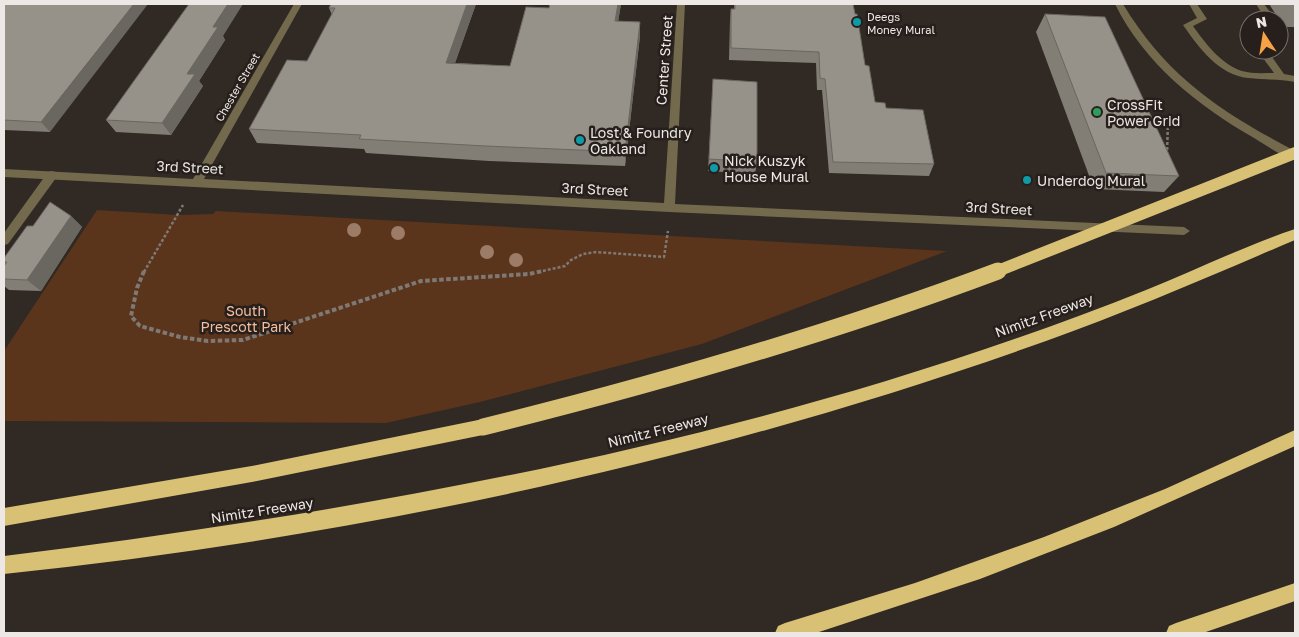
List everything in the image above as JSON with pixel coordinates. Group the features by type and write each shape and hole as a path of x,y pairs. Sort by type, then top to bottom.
{"highway":[{"path":"4,517 257,473 483,427 691,373 867,318 1004,269 1295,154"},
{"name":"Nimitz Freeway","path":"4,565 248,532 489,487 626,458 711,437 868,394 1075,325 1295,234"},
{"path":"786,633 922,590 1079,533 1234,468 1295,438"},
{"path":"1176,633 1295,592"}],"street":[{"name":"Chester Street","path":"197,182 298,4"},
{"name":"Center Street","path":"669,208 681,4"},
{"path":"1119,4 1143,42 1195,94 1246,131 1295,154"},
{"path":"1194,4 1202,19 1188,25 1200,43 1221,62 1240,74 1280,75 1295,79"},
{"path":"1269,60 1280,75"},
{"name":"3rd Street","path":"4,173 669,208 1184,231"},
{"path":"4,241 52,175"}],"path":[{"path":"197,182 136,285 131,301 131,316 140,326 153,331 208,341 243,340 421,281 529,274 565,266 571,260 583,254 596,252 664,257 669,208"}],"green space":[{"name":"South Prescott Park","path":"97,210 178,215 213,214 216,211 947,251 702,344 480,402 386,423 4,421 4,351"}],"building":[{"path":"4,4 134,4 41,122 4,120"},
{"path":"189,4 228,4 213,27 218,27 187,74 195,74 162,123 106,120"},
{"path":"331,4 467,4 446,63 510,66 526,7 549,8 550,4 618,4 615,21 640,22 625,152 359,139 361,135 249,129 287,60 307,61 335,8 329,8"},
{"path":"735,4 853,4 855,14 857,14 865,65 869,66 875,102 885,103 886,108 923,110 934,164 833,162 825,79 820,78 819,52 731,48 731,9 735,9"},
{"name":"CrossFit Power Grid","path":"1045,14 1105,17 1179,176 1106,173"},
{"path":"713,79 757,82 757,162 709,159"},
{"path":"50,202 71,216 27,280 4,279 4,266 7,262 4,262 4,258 27,226 33,226"}],"place":[{"name":"Deegs Money Mural","path":"857,22"},
{"name":"CrossFit Power Grid","path":"1097,112"},
{"name":"Lost & Foundry Oakland","path":"580,140"},
{"name":"Nick Kuszyk House Mural","path":"714,168"},
{"name":"Underdog Mural","path":"1027,180"}]}
